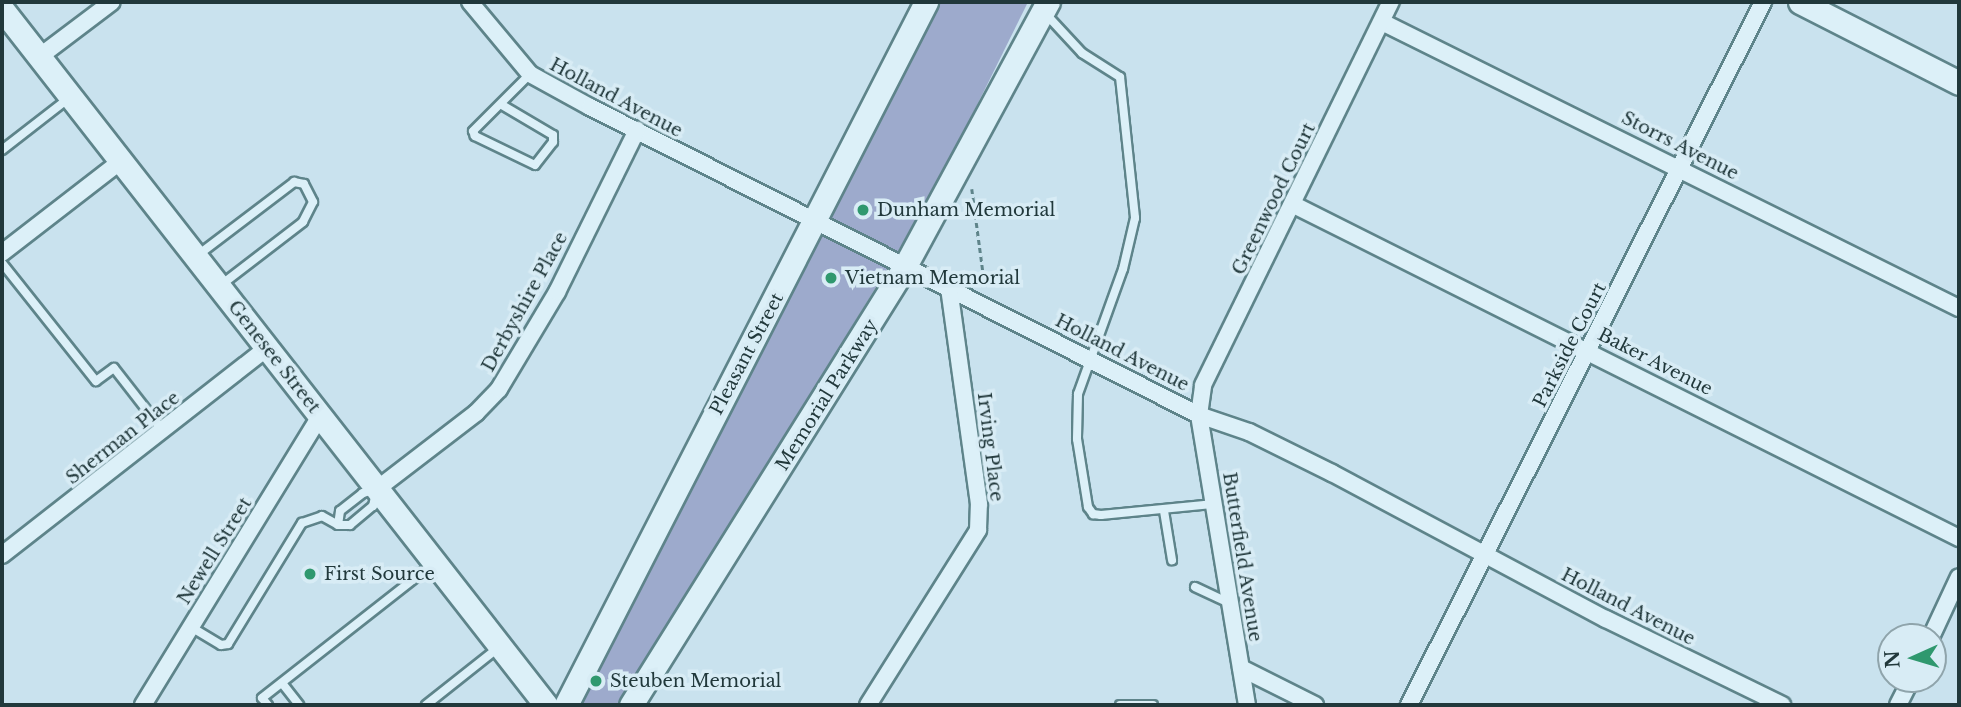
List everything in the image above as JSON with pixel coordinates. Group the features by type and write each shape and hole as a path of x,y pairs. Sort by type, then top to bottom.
{"street":[{"path":"39,57 112,2"},
{"name":"Holland Avenue","path":"470,2 530,74 904,268 1092,359 1199,415 1284,449 1484,555 1782,705"},
{"name":"Greenwood Court","path":"1199,415 1203,385 1294,205 1391,2"},
{"name":"Parkside Court","path":"1409,705 1763,2"},
{"path":"1801,2 1959,83"},
{"name":"Pleasant Street","path":"566,705 814,222 922,5"},
{"name":"Memorial Parkway","path":"631,705 904,268 1046,7"},
{"name":"Genesee Street","path":"2,9 547,705"},
{"name":"Storrs Avenue","path":"1382,22 1959,308"},
{"name":"Derbyshire Place","path":"377,489 476,413 499,388 557,292 637,130"},
{"path":"2,253 121,161"},
{"name":"Baker Avenue","path":"1294,205 1959,537"},
{"name":"Irving Place","path":"868,705 978,530 977,491 949,289"},
{"name":"Sherman Place","path":"2,555 267,348"},
{"name":"Butterfield Avenue","path":"1199,415 1247,705"},
{"name":"Newell Street","path":"143,705 320,416"},
{"path":"1938,623 1959,577"},
{"path":"1241,668 1315,705"}],"lane":[{"path":"1046,7 1082,53 1120,77 1135,218 1123,269 1076,407 1088,507 1093,514 1101,515 1164,511 1214,504"},
{"path":"502,105 553,135 553,142 535,165 475,136 477,125 502,105 530,74"},
{"path":"2,149 71,97"},
{"path":"195,257 294,183 304,184 313,202 303,222 219,287"},
{"path":"2,262 96,381 114,368 163,431"},
{"path":"191,627 221,645 228,643 302,523 322,516 338,525 350,525 373,506 377,489 363,493 340,511 338,525"},
{"path":"1164,511 1172,560"},
{"path":"268,705 262,698 434,562"},
{"path":"1195,587 1230,603"},
{"path":"426,705 500,646"},
{"path":"282,682 299,705"},
{"path":"1120,705 1153,705"}],"path":[{"path":"972,189 985,287"}],"shaded area":[{"path":"937,2 1028,2 934,192 670,625 618,705 580,705"}],"place":[{"name":"Dunham Memorial","path":"863,210"},
{"name":"Vietnam Memorial","path":"831,278"},
{"name":"First Source","path":"310,574"},
{"name":"Steuben Memorial","path":"596,681"}]}
